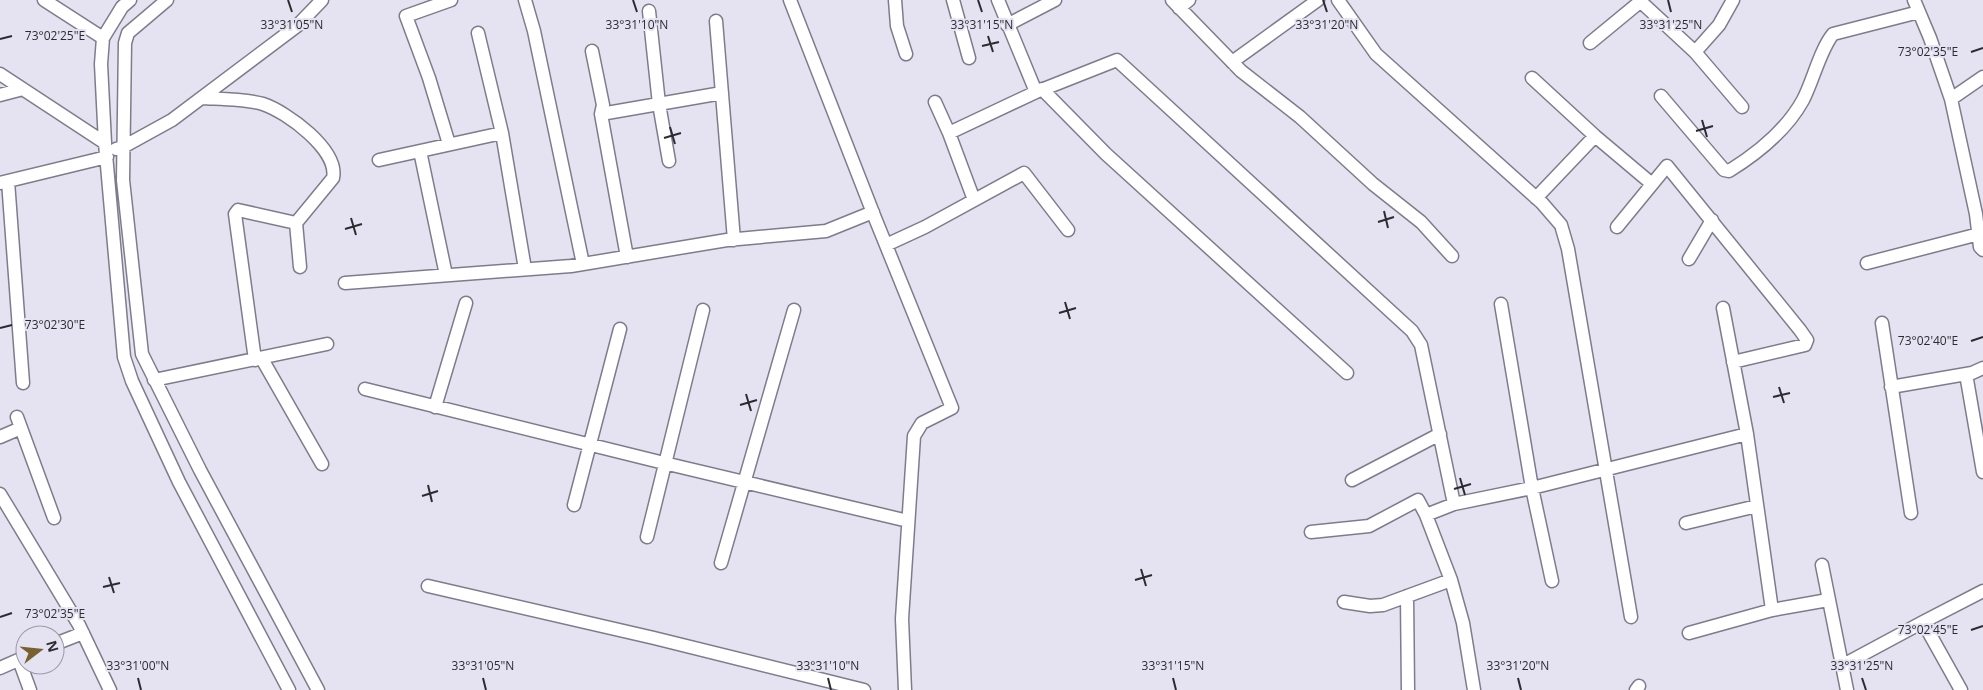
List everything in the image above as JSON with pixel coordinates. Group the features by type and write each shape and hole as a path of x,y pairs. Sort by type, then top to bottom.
{"street":[{"path":"44,0 103,38"},
{"path":"130,0 122,7 103,38 101,64 106,150 124,357 132,381 178,482 288,690"},
{"path":"167,0 128,33 125,43 124,180 142,354 318,690"},
{"path":"24,383 4,182 106,150 123,147 172,120 297,26 322,0"},
{"path":"449,144 429,78 406,16 450,0"},
{"path":"524,0 534,31 583,264"},
{"path":"790,0 952,408 922,423 914,436 902,619 905,690"},
{"path":"895,0 896,26 906,54"},
{"path":"953,0 969,58"},
{"path":"998,0 1007,25 1039,91 1347,374"},
{"path":"1007,25 1055,0"},
{"path":"1232,62 1318,0"},
{"path":"1338,0 1376,54 1536,198 1561,224 1568,249 1631,617"},
{"path":"1694,52 1719,25 1733,0"},
{"path":"1914,0 1930,38 1951,99 1979,211 1978,234 1980,247 1983,250"},
{"path":"1590,43 1640,1 1694,52 1742,107"},
{"path":"1180,3 1241,71 1300,117 1373,184 1420,222 1452,256"},
{"path":"649,12 659,104 669,161"},
{"path":"1661,96 1724,170 1729,171 1782,131 1802,101 1823,55 1826,43 1833,34 1919,12"},
{"path":"716,21 734,240"},
{"path":"478,33 502,133 525,269"},
{"path":"592,51 603,105 601,114 627,257"},
{"path":"949,133 1039,91 1117,60 1412,332 1421,345 1454,504"},
{"path":"0,74 106,150"},
{"path":"1951,99 1983,77"},
{"path":"1532,78 1595,136 1652,184"},
{"path":"0,95 23,89"},
{"path":"601,114 722,93"},
{"path":"202,98 262,104 284,113 315,139 332,162 335,171 333,178 296,223 300,267"},
{"path":"935,102 949,133 974,200"},
{"path":"380,160 502,133"},
{"path":"1536,198 1595,136"},
{"path":"420,151 446,275"},
{"path":"1617,227 1667,166 1807,340 1805,345 1733,362"},
{"path":"886,245 1024,173 1068,230"},
{"path":"296,223 238,210 236,214 258,360 322,464"},
{"path":"345,283 583,264 734,240 826,231 873,212"},
{"path":"1689,259 1712,220"},
{"path":"1867,263 1978,234"},
{"path":"436,407 466,303"},
{"path":"1501,304 1532,488 1552,581"},
{"path":"1723,308 1748,434 1772,610"},
{"path":"647,537 703,310"},
{"path":"721,563 794,310"},
{"path":"1882,323 1911,513"},
{"path":"574,506 620,329"},
{"path":"154,380 258,360 327,344"},
{"path":"1891,387 1966,374 1983,368"},
{"path":"1966,374 1983,472"},
{"path":"365,389 908,521"},
{"path":"0,437 19,423 54,518"},
{"path":"1352,480 1440,434"},
{"path":"1426,515 1454,504 1532,488 1748,434"},
{"path":"0,494 52,577 83,633 110,690"},
{"path":"1311,532 1369,526 1418,500 1426,515 1451,580 1463,623 1474,690"},
{"path":"1686,524 1757,506"},
{"path":"1822,565 1847,690"},
{"path":"1344,602 1370,606 1383,605 1451,580"},
{"path":"428,586 654,638 864,690"},
{"path":"1843,665 1922,622 1983,592"},
{"path":"1407,596 1408,690"},
{"path":"1689,633 1772,610 1828,600"},
{"path":"1922,622 1961,690"},
{"path":"65,640 83,633"},
{"path":"0,668 15,661"},
{"path":"25,675 28,689"}]}
